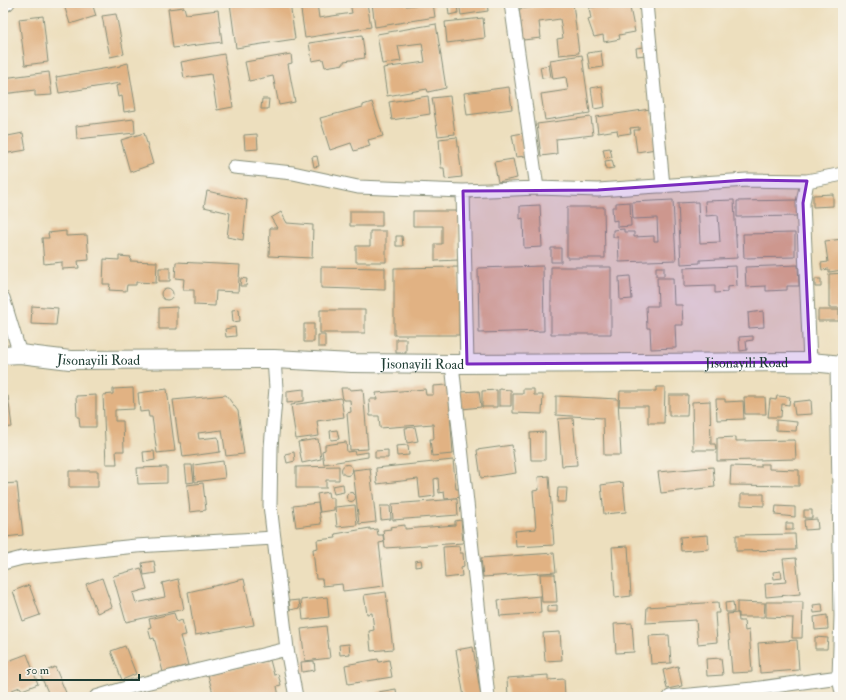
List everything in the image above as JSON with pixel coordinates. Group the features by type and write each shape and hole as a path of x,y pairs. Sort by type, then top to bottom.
{"street":[{"path":"3,6 8,3"},
{"path":"511,3 537,188"},
{"path":"646,3 663,186"},
{"path":"234,167 293,173 358,188 463,191 537,188 598,190 746,180 807,182 843,174"},
{"path":"807,182 803,203 810,362"},
{"path":"463,191 459,364 488,697"},
{"path":"3,298 12,355"},
{"name":"Jisonayili Road","path":"12,355 70,360 274,359 352,363 459,364 810,362 840,364"},
{"path":"274,359 276,388 271,447 270,505 287,649 296,697"},
{"path":"840,364 841,616 839,677 843,697"},
{"path":"3,563 22,558 136,546 274,538"},
{"path":"96,697 133,686 287,649"},
{"path":"670,697 753,689 839,677"}],"highlighted area":[{"path":"747,180 807,181 803,203 810,362 467,364 463,191 598,190"}],"building":[{"path":"71,3 92,3 96,16 70,24 64,5"},
{"path":"230,3 290,3 295,39 236,48"},
{"path":"300,3 317,3 319,18 352,13 350,3 367,3 371,27 305,38"},
{"path":"372,3 406,3 406,6 433,3 435,17 375,27"},
{"path":"459,3 487,3 488,11 461,15"},
{"path":"519,3 540,3 540,4 520,7"},
{"path":"573,3 579,53 559,55 557,39 563,38 560,19 539,22 541,38 523,40 519,9"},
{"path":"598,3 607,3 607,7 620,3 629,3 635,32 619,35 620,39 604,42 603,35 594,37 588,20 591,19 589,8 599,6"},
{"path":"457,5 458,13 449,15 448,6"},
{"path":"184,7 186,14 218,10 222,42 173,48 168,9"},
{"path":"116,14 124,54 110,57 102,16"},
{"path":"43,16 48,62 25,65 19,19"},
{"path":"483,18 485,38 447,43 445,22"},
{"path":"436,24 446,88 428,92 427,89 387,96 383,68 425,62 422,43 398,46 401,61 382,64 377,34"},
{"path":"362,35 365,58 344,61 344,64 325,67 323,59 312,61 309,43"},
{"path":"644,47 645,55 637,56 636,48"},
{"path":"601,51 603,67 590,69 587,53"},
{"path":"224,54 233,107 217,110 211,74 184,78 181,62"},
{"path":"291,54 292,63 288,64 295,102 279,105 273,76 249,81 245,62"},
{"path":"582,55 590,113 545,120 541,94 568,90 566,77 553,79 550,60"},
{"path":"128,63 136,110 124,112 122,96 118,97 116,86 120,85 120,83 59,93 56,77 120,66"},
{"path":"549,65 551,77 542,78 540,67"},
{"path":"49,72 52,95 35,96 35,90 3,94 3,78"},
{"path":"602,86 605,107 594,109 591,88"},
{"path":"509,87 512,109 467,115 464,93"},
{"path":"428,96 430,114 392,120 389,102"},
{"path":"450,96 455,134 438,136 432,98"},
{"path":"262,99 269,99 268,109 261,109"},
{"path":"372,102 383,136 368,140 370,146 354,151 351,143 330,150 320,118 363,107 363,105"},
{"path":"650,109 656,149 637,152 634,130 639,130 639,127 630,128 631,133 618,135 617,130 598,133 596,117"},
{"path":"591,117 593,135 556,139 557,154 541,156 537,124"},
{"path":"134,119 135,133 77,139 76,126"},
{"path":"23,133 26,150 3,154 3,137"},
{"path":"144,133 153,164 130,172 121,140"},
{"path":"523,133 526,156 516,157 512,135"},
{"path":"257,134 258,149 245,150 244,135"},
{"path":"457,137 462,177 445,179 444,168 441,168 439,139"},
{"path":"610,148 612,157 605,158 603,149"},
{"path":"317,156 319,166 314,167 312,157"},
{"path":"513,159 517,178 498,182 494,162"},
{"path":"612,160 614,168 606,169 605,161"},
{"path":"207,191 247,200 243,240 227,237 230,213 204,207"},
{"path":"833,194 833,206 813,207 813,195"},
{"path":"673,200 676,260 619,262 618,237 613,237 613,230 624,229 624,232 634,232 634,237 654,236 654,241 658,241 657,218 633,219 632,202"},
{"path":"734,200 737,258 700,260 700,263 681,264 678,203 698,202 700,243 720,242 718,215 706,216 705,201"},
{"path":"798,200 798,216 737,217 737,201"},
{"path":"630,202 631,226 617,227 617,220 613,221 612,207 616,207 616,203"},
{"path":"540,205 542,247 524,248 523,218 520,219 520,206"},
{"path":"567,207 604,207 605,258 567,258"},
{"path":"350,211 382,211 382,226 350,226"},
{"path":"413,211 459,211 459,260 435,261 435,244 442,244 442,226 413,226"},
{"path":"281,212 287,223 313,225 312,258 269,256 270,228 277,228 271,218"},
{"path":"66,231 66,236 87,235 89,260 78,261 79,268 62,269 62,262 44,264 42,238 49,238 48,233"},
{"path":"370,231 386,231 386,262 356,262 356,246 370,246"},
{"path":"795,233 795,257 744,258 743,234"},
{"path":"396,236 402,236 403,246 396,246"},
{"path":"843,239 843,270 829,272 829,269 822,270 821,263 828,262 825,241"},
{"path":"551,248 561,248 561,262 551,262"},
{"path":"119,256 131,257 130,261 157,262 156,283 136,282 136,285 127,285 126,291 109,290 110,284 103,284 104,259 119,260"},
{"path":"176,262 240,265 238,292 216,291 215,306 194,305 194,290 183,290 184,279 175,278"},
{"path":"798,265 799,286 787,286 787,290 766,291 766,286 746,287 745,267"},
{"path":"543,266 544,331 479,333 478,268"},
{"path":"736,266 737,286 727,287 727,292 715,293 715,286 684,287 684,268"},
{"path":"321,267 385,268 385,290 321,288"},
{"path":"459,267 459,335 394,335 394,268"},
{"path":"551,267 611,267 611,334 551,334"},
{"path":"656,267 664,267 664,276 656,276"},
{"path":"159,268 170,268 170,281 159,281"},
{"path":"843,273 843,308 829,308 829,274"},
{"path":"630,276 632,299 620,300 619,277"},
{"path":"241,278 247,279 246,286 240,286"},
{"path":"657,278 673,278 674,305 682,305 683,325 675,325 676,348 651,349 650,328 647,328 646,306 658,306"},
{"path":"815,279 821,279 821,287 815,287"},
{"path":"165,288 169,288 173,294 169,300 165,300 161,296 161,292"},
{"path":"32,306 58,308 56,325 31,324"},
{"path":"177,307 177,329 159,329 159,308"},
{"path":"239,309 240,321 233,322 232,310"},
{"path":"320,310 365,310 365,333 320,333"},
{"path":"818,310 839,310 839,321 818,321"},
{"path":"763,311 764,327 749,328 748,313"},
{"path":"304,324 314,324 314,342 304,342"},
{"path":"235,327 236,336 226,337 225,329"},
{"path":"318,335 325,335 325,347 318,347"},
{"path":"753,336 753,340 746,341 747,350 740,351 739,337"},
{"path":"396,339 406,339 406,353 396,353"},
{"path":"448,385 453,454 432,456 430,439 434,439 433,424 380,428 379,416 370,416 369,399 377,399 376,393 425,389 426,395 433,395 433,386"},
{"path":"656,387 665,387 664,423 648,423 648,406 619,406 620,391 656,391"},
{"path":"133,388 134,409 115,410 115,421 123,421 124,451 116,451 117,464 106,464 103,395 113,394 113,389"},
{"path":"341,388 350,388 350,390 363,389 368,449 350,450 347,413 351,412 350,400 343,400"},
{"path":"167,389 175,451 157,453 152,417 149,417 148,411 140,412 138,393"},
{"path":"304,389 304,401 287,403 287,391"},
{"path":"499,389 511,390 511,406 499,406"},
{"path":"523,389 534,389 534,395 543,395 542,414 513,413 513,394 523,394"},
{"path":"497,390 497,407 482,407 482,391"},
{"path":"479,391 481,407 462,409 460,392"},
{"path":"96,395 96,427 80,427 79,417 77,417 76,396"},
{"path":"226,395 238,411 244,454 226,456 222,430 198,433 199,439 218,437 220,452 183,457 181,443 179,443 173,400"},
{"path":"669,395 688,395 687,416 669,416"},
{"path":"3,396 8,396 12,427 3,428"},
{"path":"556,396 618,399 621,455 604,455 603,418 556,415"},
{"path":"777,396 790,397 789,405 782,404 781,417 768,417 770,399 776,400"},
{"path":"744,397 765,397 766,414 745,414"},
{"path":"341,398 344,417 317,421 319,436 296,439 291,405"},
{"path":"716,399 725,399 725,402 743,401 744,419 717,420"},
{"path":"811,400 812,414 795,415 793,402"},
{"path":"710,401 711,444 715,444 716,450 693,450 692,402"},
{"path":"573,418 577,465 562,466 558,419"},
{"path":"776,420 797,422 796,431 776,430"},
{"path":"415,427 418,441 407,443 405,428"},
{"path":"337,430 339,439 331,440 330,431"},
{"path":"545,432 545,460 531,460 530,433"},
{"path":"736,437 736,441 795,440 796,459 717,461 717,438"},
{"path":"318,439 321,459 302,463 298,442"},
{"path":"346,442 347,452 354,451 355,454 368,452 368,457 324,464 322,451 325,450 325,445"},
{"path":"408,445 409,455 397,456 396,446"},
{"path":"512,445 516,473 481,478 477,450"},
{"path":"388,450 388,458 375,458 375,451"},
{"path":"154,451 155,460 144,462 143,452"},
{"path":"294,452 295,461 287,463 285,454"},
{"path":"453,460 456,489 461,489 462,497 445,499 444,492 439,493 438,478 434,479 435,496 420,498 418,479 377,484 376,468"},
{"path":"223,461 225,478 195,482 194,465"},
{"path":"347,464 351,466 353,470 351,474 347,476 343,474 341,470 343,466"},
{"path":"761,464 769,464 769,469 799,470 799,486 730,485 731,466 761,467"},
{"path":"185,465 192,465 194,482 187,483"},
{"path":"339,466 339,480 326,480 326,488 296,488 296,467"},
{"path":"167,467 167,483 138,484 137,468"},
{"path":"713,467 715,487 661,493 658,472"},
{"path":"370,468 376,522 359,524 353,470"},
{"path":"69,471 98,471 98,487 69,487"},
{"path":"549,476 554,545 516,547 515,531 536,529 533,491 539,490 538,477"},
{"path":"623,482 626,512 604,514 601,485"},
{"path":"17,483 23,535 5,537 3,516 3,484"},
{"path":"203,483 206,510 190,512 187,485"},
{"path":"343,484 344,492 334,494 332,486"},
{"path":"558,488 567,488 566,502 557,502"},
{"path":"328,492 329,498 334,498 334,510 320,512 317,494"},
{"path":"349,493 353,493 355,497 353,501 349,501 347,499 347,495"},
{"path":"741,494 764,494 764,506 741,505"},
{"path":"457,499 458,515 393,520 392,504"},
{"path":"318,503 321,524 296,527 293,506"},
{"path":"355,505 357,525 337,527 335,507"},
{"path":"380,506 390,506 391,519 381,520"},
{"path":"776,506 795,507 795,517 775,515"},
{"path":"804,510 812,510 812,518 804,518"},
{"path":"817,519 818,529 805,530 804,520"},
{"path":"461,520 463,543 385,548 383,530 391,529 390,527 405,525 405,529 455,525 455,521"},
{"path":"786,523 793,523 793,530 786,530"},
{"path":"370,528 370,530 377,529 378,535 383,535 384,542 379,543 384,586 343,591 342,584 323,586 322,579 316,579 313,549 318,548 317,540 336,538 335,534"},
{"path":"795,534 796,550 736,551 736,535"},
{"path":"708,535 709,549 681,551 680,537"},
{"path":"459,546 460,553 463,553 464,566 461,567 462,576 445,578 443,547"},
{"path":"628,546 631,596 615,598 612,547"},
{"path":"554,553 556,572 483,577 481,558"},
{"path":"796,558 800,594 766,597 765,584 786,582 783,559"},
{"path":"421,560 422,566 415,567 415,561"},
{"path":"154,561 156,573 144,575 142,563"},
{"path":"141,568 147,589 133,593 136,603 165,597 162,583 178,579 184,609 126,622 113,576"},
{"path":"781,571 782,578 774,579 773,572"},
{"path":"540,574 555,574 557,602 542,602"},
{"path":"102,578 112,607 97,613 86,584"},
{"path":"244,579 254,625 195,635 188,592"},
{"path":"29,585 40,615 23,621 13,591"},
{"path":"386,592 393,649 371,651 369,631 374,630 372,613 367,614 364,595"},
{"path":"540,596 541,613 500,616 498,600"},
{"path":"327,597 329,617 303,620 301,600"},
{"path":"299,600 300,608 290,610 289,601"},
{"path":"718,602 719,613 715,613 717,642 698,644 696,620 646,623 647,607"},
{"path":"733,602 734,612 726,612 725,603"},
{"path":"737,602 765,603 764,617 739,617 739,613 737,613"},
{"path":"766,602 803,602 802,638 792,638 793,618 766,617"},
{"path":"822,604 823,612 814,613 813,605"},
{"path":"557,605 557,612 547,612 547,606"},
{"path":"174,613 177,622 182,620 186,635 180,636 188,665 163,672 154,638 151,639 148,628 151,627 149,619"},
{"path":"738,613 739,621 744,621 745,631 749,630 752,672 732,673 727,614"},
{"path":"827,615 828,629 815,630 814,617"},
{"path":"632,623 634,652 616,653 614,624"},
{"path":"326,626 330,658 305,661 301,629"},
{"path":"560,632 562,660 545,661 543,633"},
{"path":"669,635 671,663 651,664 649,636"},
{"path":"815,637 828,638 827,649 815,649"},
{"path":"797,640 799,670 760,673 758,643"},
{"path":"349,644 350,654 340,655 339,645"},
{"path":"125,646 136,674 122,680 111,651"},
{"path":"473,647 481,697 464,697 456,650"},
{"path":"27,654 38,684 22,690 20,687 12,690 13,693 3,697 3,663"},
{"path":"721,658 723,675 707,676 706,659"},
{"path":"378,659 379,662 389,660 392,677 348,684 345,665"},
{"path":"270,660 274,675 278,674 281,685 277,686 279,697 214,697 208,675"},
{"path":"314,661 315,670 302,672 301,662"},
{"path":"678,666 682,686 667,689 663,670"},
{"path":"55,667 67,695 63,697 50,697 40,674"},
{"path":"548,675 548,680 564,679 565,696 508,697 507,678"},
{"path":"396,689 397,697 378,697 378,692"}]}
